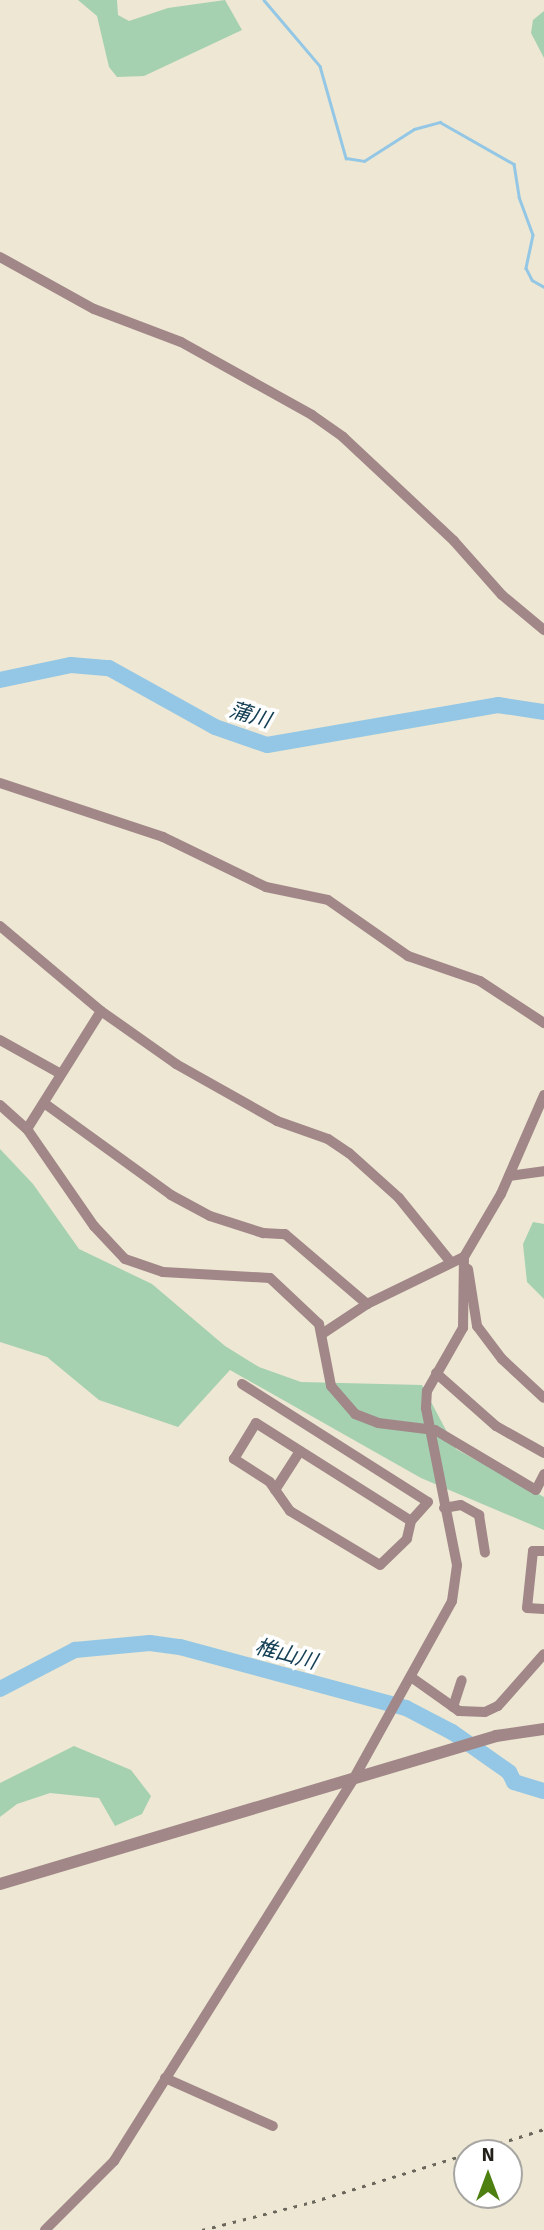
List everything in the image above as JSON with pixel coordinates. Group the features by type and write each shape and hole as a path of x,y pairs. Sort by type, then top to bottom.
{"street":[{"path":"0,257 94,309 181,342 312,415 361,453 454,541 502,595 544,630"},
{"path":"0,783 163,837 266,887 328,900 408,956 481,981 544,1023"},
{"path":"0,926 101,1010 176,1064 277,1121 328,1139 349,1153 399,1198 450,1260"},
{"path":"27,1129 59,1073 101,1010"},
{"path":"0,1040 59,1073"},
{"path":"45,2230 114,2161 354,1778 390,1716 454,1590 457,1565 427,1429 427,1391 463,1328 464,1257 509,1176 544,1095"},
{"path":"44,1103 171,1195 210,1216 263,1233 285,1234 367,1304"},
{"path":"0,1104 27,1129 94,1226 125,1259 163,1272 262,1275 312,1314 322,1334 331,1386 346,1407 378,1423 435,1430 536,1490 544,1474"},
{"path":"509,1176 544,1171"},
{"path":"322,1334 367,1304 450,1260 464,1257"},
{"path":"464,1257 477,1325 502,1359 544,1398"},
{"path":"436,1373 496,1426 544,1453"},
{"path":"242,1384 428,1502 461,1506 477,1512 484,1525 485,1553"},
{"path":"411,1521 256,1423 234,1459 275,1490 290,1511 380,1565 407,1539 411,1521 428,1502"},
{"path":"275,1490 300,1451"},
{"path":"544,1551 533,1551 527,1608 544,1609"},
{"path":"409,1680 453,1707 467,1712 492,1710 544,1654"},
{"path":"453,1707 462,1680"},
{"path":"0,1884 496,1737 544,1729"},
{"path":"165,2078 273,2126"}],"green space":[{"path":"78,0 117,0 118,15 129,21 168,8 225,0 242,30 144,76 117,77 109,67 97,16"},
{"path":"544,11 544,58 531,33 533,20"},
{"path":"0,1149 33,1184 79,1249 152,1284 225,1346 259,1367 301,1382 422,1385 456,1449 544,1497 544,1530 421,1478 230,1370 178,1427 99,1400 47,1357 0,1342"},
{"path":"533,1222 544,1224 544,1299 527,1282 523,1244"},
{"path":"74,1746 131,1770 151,1796 142,1814 115,1826 99,1798 50,1793 17,1804 0,1817 0,1783"}],"waterway":[{"path":"264,0 320,66 346,158 364,161 414,129 440,122 514,164 519,197 533,235 526,268 532,280 544,287"},
{"name":"蒲川","path":"0,680 71,665 109,668 215,727 267,745 498,705 544,712"},
{"name":"椎山川","path":"0,1689 75,1650 150,1643 180,1647 406,1708 452,1732 509,1772 514,1782 544,1791"}],"railway":[{"path":"513,2139 544,2129"},
{"path":"202,2230 312,2202 453,2158"}]}
